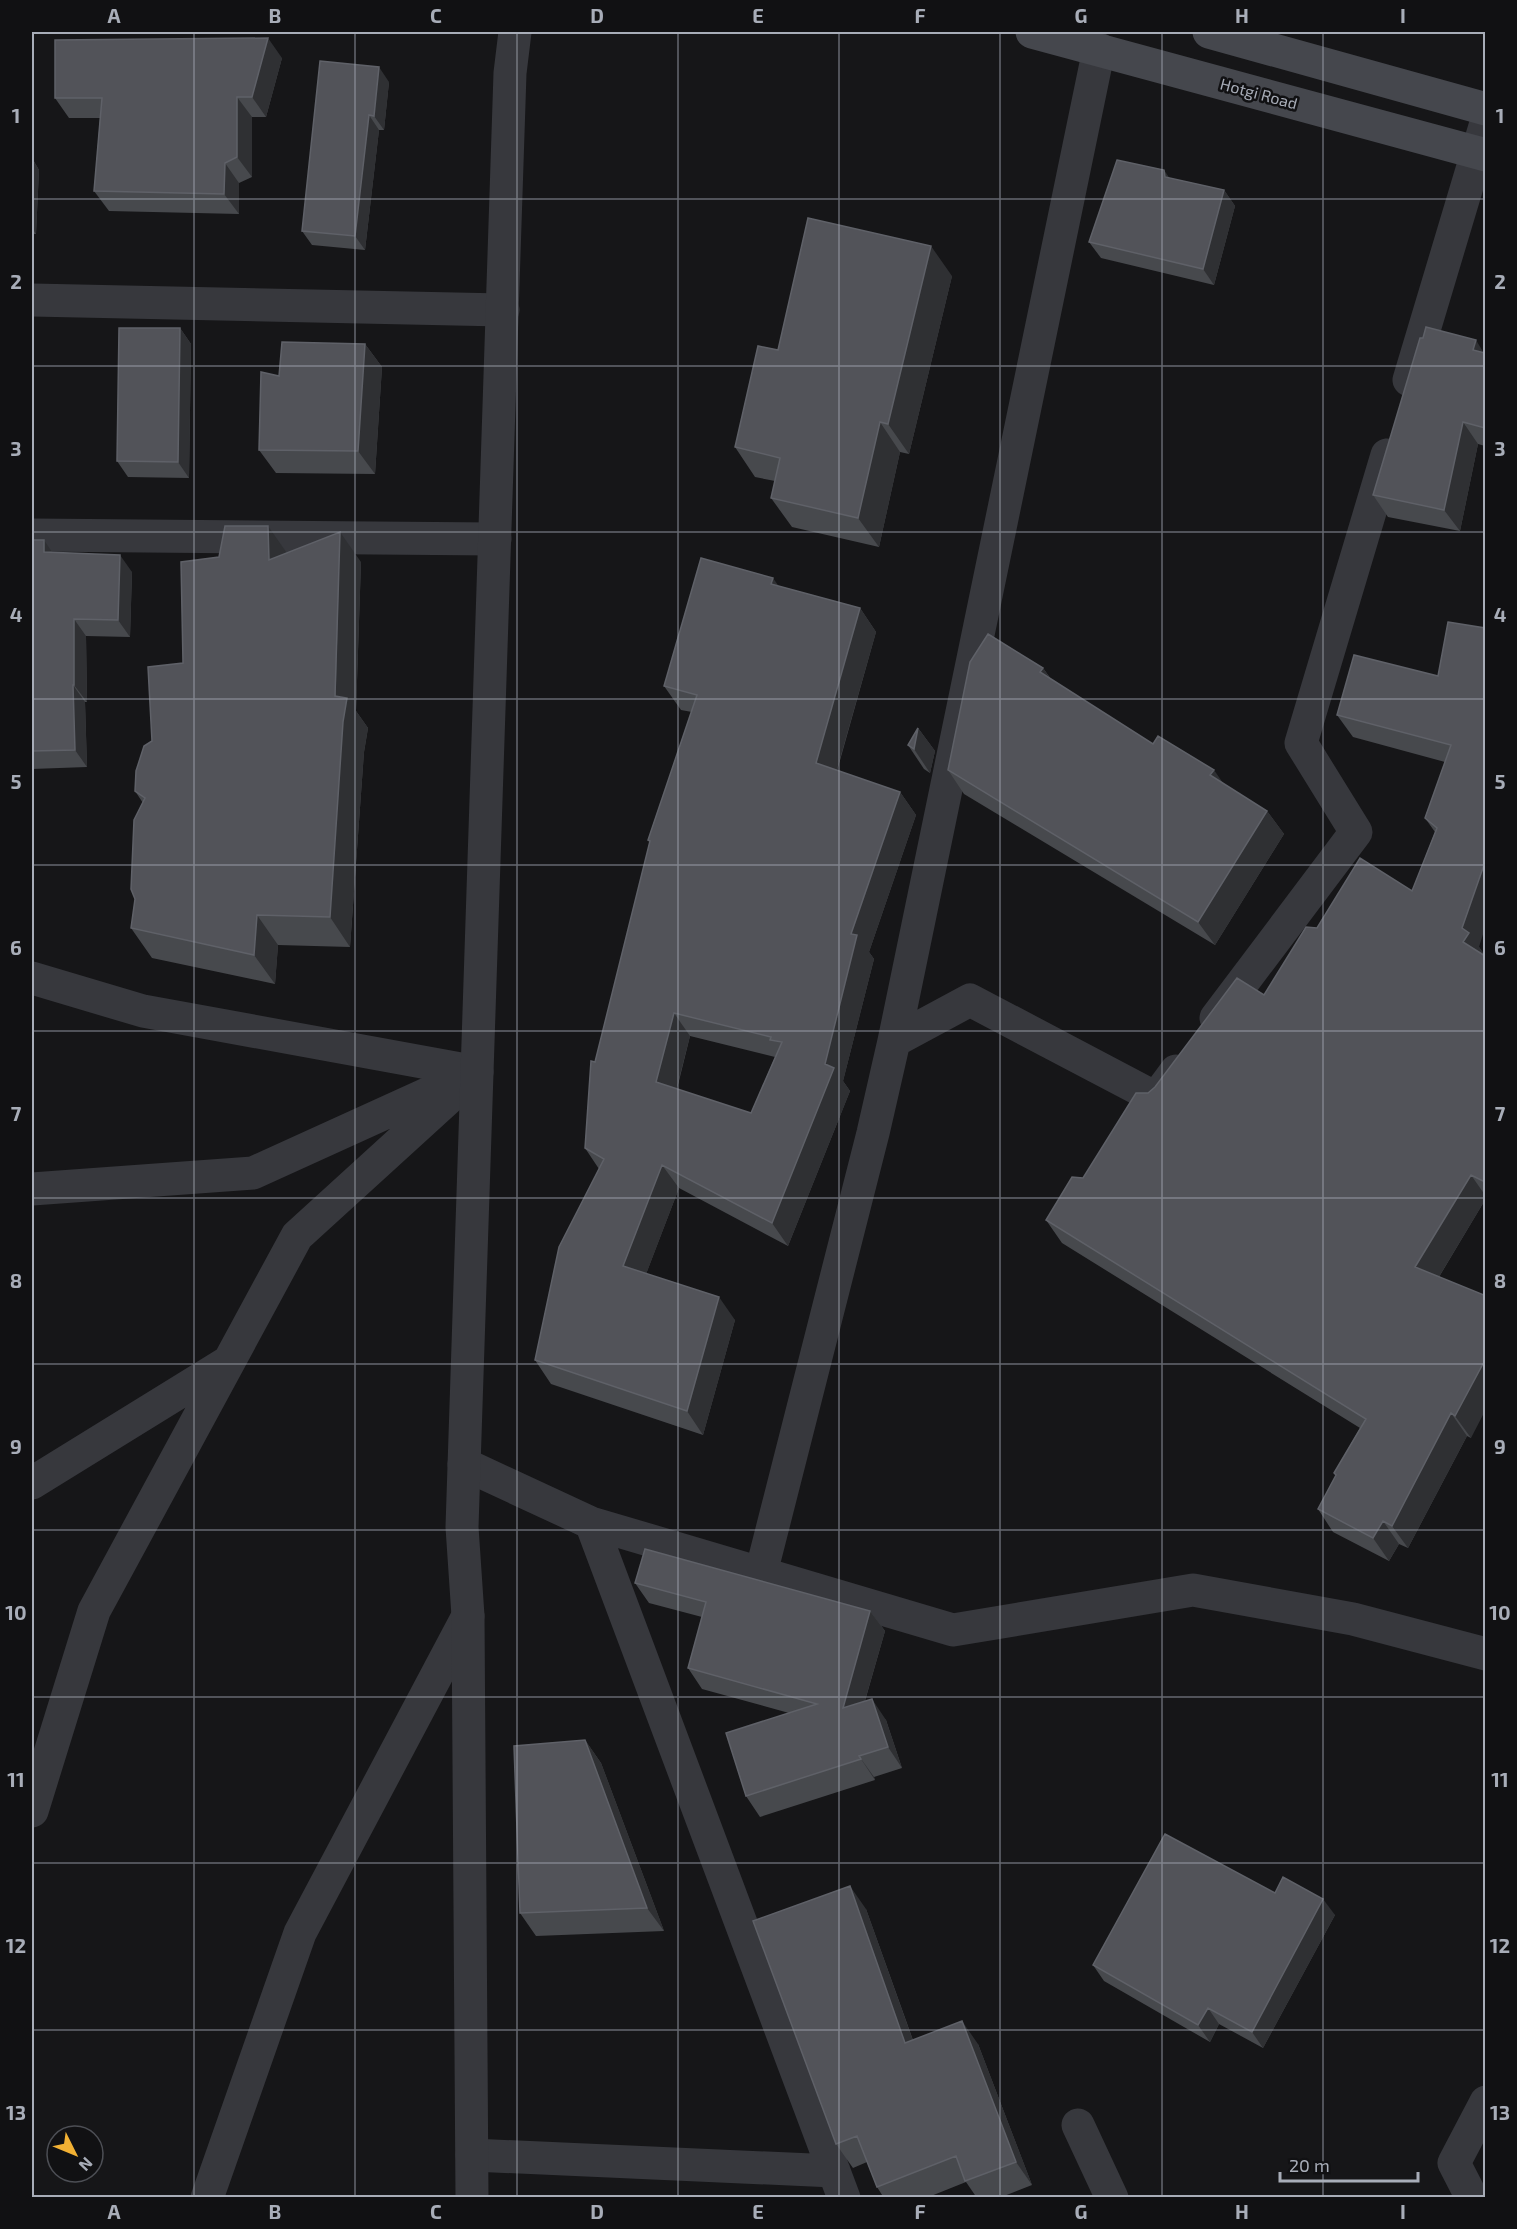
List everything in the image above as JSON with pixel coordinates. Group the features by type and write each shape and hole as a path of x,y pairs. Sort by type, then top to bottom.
{"main road":[{"name":"Hotgi Road","path":"1032,32 1483,143"},
{"path":"1209,32 1485,109"}],"street":[{"path":"472,2198 468,1616 462,1527 510,73 515,32"},
{"path":"761,1573 873,1133 894,1041 1099,50"},
{"path":"894,1041 970,1000 1156,1098 1356,832 1301,743 1397,419 1483,143"},
{"path":"32,300 502,310"},
{"path":"32,535 495,539"},
{"path":"32,978 143,1011 477,1072"},
{"path":"32,1189 253,1173 477,1072"},
{"path":"32,1810 94,1611 297,1236 477,1072"},
{"path":"32,1482 229,1361"},
{"path":"464,1464 591,1523 953,1630 1193,1590 1353,1619 1485,1654"},
{"path":"472,2155 839,2184 591,1523"},
{"path":"207,2198 300,1933 468,1616"},
{"path":"1472,2198 1454,2163 1485,2102"},
{"path":"1078,2125 1112,2198"}],"building":[{"path":"268,38 252,97 237,97 237,157 225,163 224,194 94,191 102,98 55,98 55,40"},
{"path":"320,61 379,67 374,116 369,115 355,236 302,231"},
{"path":"1117,160 1164,170 1165,177 1224,190 1203,269 1089,242"},
{"path":"808,218 931,246 888,424 880,422 858,518 771,498 780,458 735,447 758,346 778,350"},
{"path":"1426,327 1476,340 1473,350 1485,353 1485,428 1463,422 1444,510 1373,495 1420,338 1423,338"},
{"path":"119,328 180,328 178,462 117,461"},
{"path":"282,342 365,344 358,451 259,450 261,372 279,376"},
{"path":"225,526 268,526 269,560 340,532 335,696 347,698 343,722 330,917 257,915 254,955 131,928 135,899 131,889 134,820 145,798 135,791 136,771 144,746 152,741 148,667 183,663 181,562 219,557"},
{"path":"32,540 44,540 44,552 120,555 118,620 74,619 75,750 32,751"},
{"path":"701,558 773,578 771,584 860,608 816,763 900,792 851,934 857,935 825,1064 834,1068 772,1223 662,1165 623,1266 719,1297 687,1411 535,1360 559,1247 604,1159 585,1148 591,1061 595,1062 650,841 648,840 697,695 664,686","holes":["674,1013 771,1037 770,1040 782,1042 751,1113 656,1082"]},
{"path":"1448,622 1485,628 1485,862 1462,928 1469,933 1463,942 1485,956 1485,1182 1471,1175 1415,1267 1484,1295 1485,1360 1455,1416 1451,1413 1392,1526 1383,1521 1373,1538 1318,1509 1336,1475 1334,1473 1366,1419 1046,1220 1072,1177 1083,1178 1136,1093 1148,1093 1155,1087 1237,978 1264,995 1306,927 1317,928 1360,858 1412,891 1437,828 1425,818 1451,745 1337,715 1354,655 1438,676"},
{"path":"988,634 1043,668 1040,672 1153,744 1158,736 1214,770 1210,775 1267,811 1198,922 948,770 970,662"},
{"path":"918,728 914,749 908,745"},
{"path":"645,1549 870,1611 843,1708 872,1699 888,1747 859,1756 861,1759 746,1796 726,1733 817,1704 688,1668 706,1602 635,1583"},
{"path":"585,1740 647,1908 520,1913 514,1746"},
{"path":"1165,1834 1275,1893 1283,1877 1323,1899 1252,2032 1208,2008 1198,2025 1093,1965"},
{"path":"850,1886 905,2043 962,2021 1016,2162 965,2181 956,2156 877,2187 857,2136 836,2144 753,1921"}]}
